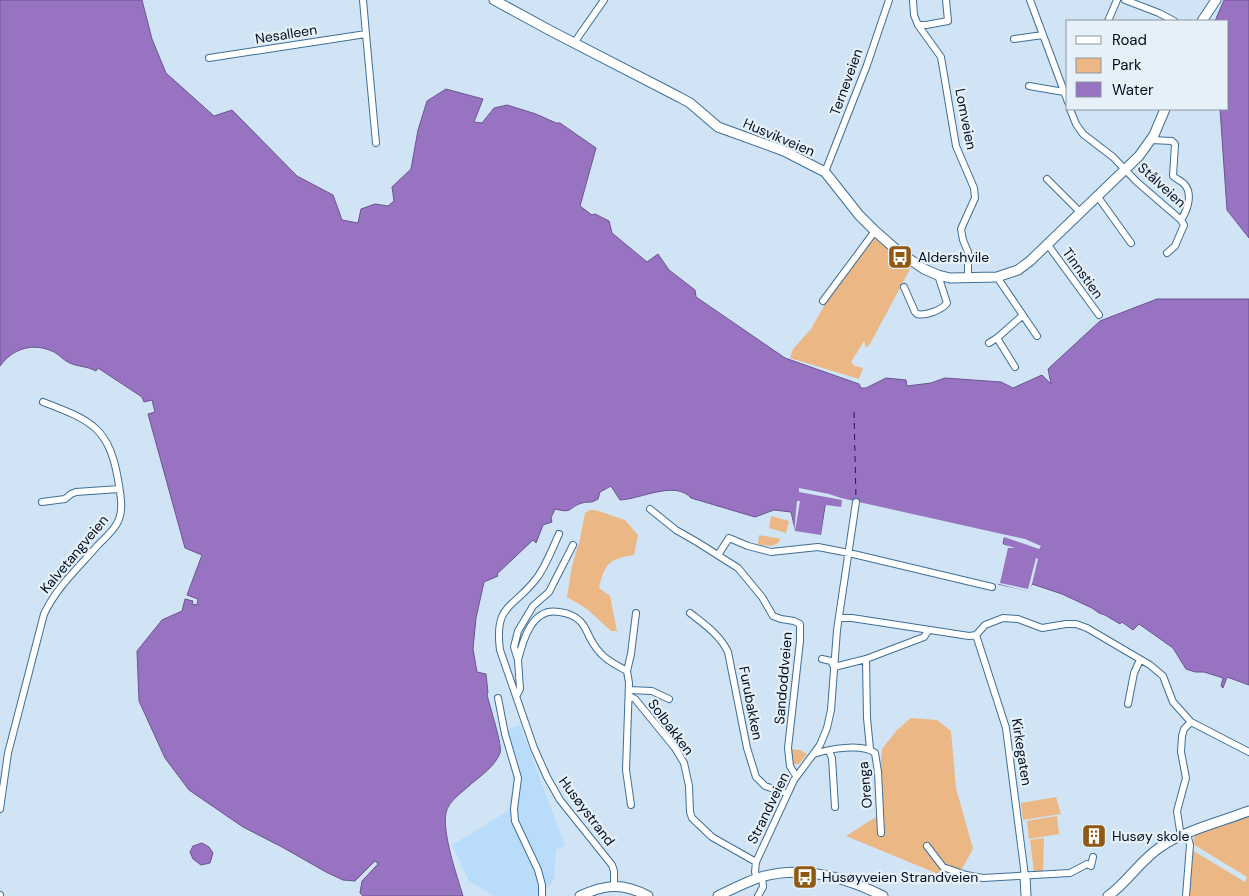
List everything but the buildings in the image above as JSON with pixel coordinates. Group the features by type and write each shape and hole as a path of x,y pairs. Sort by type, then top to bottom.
{"main road":[{"name":"Husvikveien","path":"494,0 506,3 574,43 690,103 718,127 784,151 825,172 859,216 875,231 915,264 938,275 950,278 997,277 1018,270 1048,246 1139,156 1152,140 1164,110"},
{"path":"1203,20 1216,0"},
{"path":"1108,896 1118,889 1156,850 1184,835 1249,811"},
{"path":"718,896 760,878 791,872 823,874 859,885 883,896"},
{"name":"Kirkegaten","path":"1025,876 1026,896"},
{"path":"580,896 598,888 614,886 626,887 648,896"}],"street":[{"path":"363,0 376,143"},
{"path":"574,43 604,0"},
{"name":"Terneveien","path":"825,172 867,65 888,0"},
{"name":"Lomveien","path":"913,0 914,16 918,25 941,57 956,146 974,188 975,198 961,229 968,252 968,278"},
{"path":"918,25 948,21 946,0"},
{"path":"1030,0 1066,97"},
{"path":"1108,20 1117,0"},
{"path":"1125,0 1172,20"},
{"name":"Nesalleen","path":"208,58 366,34"},
{"path":"1014,39 1044,35"},
{"path":"1029,86 1064,92"},
{"name":"Stålveien","path":"1070,110 1076,124 1083,134 1126,169 1137,182 1181,220 1184,225 1175,246 1167,252"},
{"name":"Stålveien","path":"1152,140 1172,141 1175,144 1173,176 1185,185 1189,195 1185,214 1181,220"},
{"path":"1048,178 1081,213"},
{"path":"1098,197 1131,243"},
{"path":"823,301 875,231"},
{"name":"Tinnstien","path":"1048,246 1099,315"},
{"path":"904,287 915,312 917,314 924,314 943,307 947,303 938,275"},
{"path":"997,277 1037,336"},
{"path":"989,343 1022,316"},
{"path":"997,338 1015,367"},
{"name":"Kalvetangveien","path":"0,809 8,753 44,614 56,594 116,526 121,515 119,489 112,451 99,430 83,418 43,402"},
{"name":"Kalvetangveien","path":"42,502 65,499 76,492 119,489"},
{"name":"Strandveien","path":"758,896 763,887 760,878 755,872 756,862 786,794 796,776 823,740 827,728 831,710 839,618 856,502"},
{"name":"Sandoddveien","path":"650,509 676,530 738,568 762,597 774,616 800,624 800,641 788,748 790,766 796,776"},
{"name":"Husøystrand","path":"559,534 538,577 503,612 500,620 500,650 546,777 560,800 612,865 614,886"},
{"path":"718,555 729,538 757,549 771,552 818,548 849,553 992,587"},
{"name":"Husøystrand","path":"517,695 520,689 518,660 514,647 518,631 533,606 549,592 574,545"},
{"path":"518,660 526,635 535,619 542,614 554,611 573,616 580,621 598,652 608,661 627,671"},
{"path":"631,804 626,770 629,693 627,671 636,613"},
{"name":"Furubakken","path":"690,613 711,630 724,644 728,652 747,748 756,777 765,786 786,794"},
{"path":"839,618 852,618 969,636 976,635 985,625 1003,618 1018,620 1042,628 1076,624 1102,636 1150,665 1163,676 1173,702 1191,722 1249,752"},
{"path":"822,659 831,661 834,667 866,659 924,637 928,631"},
{"name":"Kirkegaten","path":"976,635 1006,728 1025,876"},
{"path":"866,659 870,749"},
{"path":"1128,704 1134,673 1140,660"},
{"path":"629,693 652,691 669,699"},
{"name":"Solbakken","path":"629,693 681,757 687,773 692,818 712,837 756,862"},
{"path":"498,698 505,734 518,778 514,808 515,821 538,870 542,885 542,896"},
{"path":"1186,896 1190,845 1184,835 1177,811 1186,778 1181,752 1182,736 1184,729 1191,722"},
{"name":"Orenga","path":"813,754 847,748 870,749 875,753 881,833"},
{"path":"830,751 835,807"},
{"path":"927,846 943,867 955,872 983,878 1070,873 1086,864 1091,866 1094,857"}],"shaded area":[{"path":"520,725 565,846 556,850 554,880 544,892 533,896 494,896 469,881 452,845 508,811 514,777 501,732"}],"green space":[{"path":"873,236 904,262 914,266 910,269 870,344 866,348 864,341 851,362 855,366 863,368 859,379 790,358 793,349 811,329 829,297"},
{"path":"590,510 625,520 638,535 634,555 619,558 609,564 603,573 599,588 610,596 617,631 611,631 587,609 567,597 572,566 585,513"},
{"path":"771,516 789,521 786,533 769,528"},
{"path":"759,535 781,539 774,545 762,545 758,544"},
{"path":"911,718 937,720 951,731 956,788 973,849 955,881 846,836 876,817 882,749 897,730"},
{"path":"791,749 800,750 807,754 799,764 791,764"},
{"path":"1056,797 1061,814 1023,820 1021,803"},
{"path":"1249,814 1249,896 1189,896 1192,850 1245,882 1247,877 1193,844 1195,834"},
{"path":"1057,816 1059,834 1029,839 1027,821"},
{"path":"1044,838 1043,872 1034,873 1030,840"}],"water":[{"path":"0,0 142,0 152,39 166,73 214,116 232,110 297,176 333,195 342,220 358,223 361,209 375,204 388,206 394,201 392,187 411,169 418,130 427,101 446,89 483,99 474,122 482,123 494,108 507,105 560,123 596,148 580,206 592,215 595,214 609,221 612,233 647,262 658,254 669,270 695,290 696,297 785,358 859,384 861,388 866,388 886,378 906,380 907,386 931,383 945,378 1001,382 1013,388 1042,375 1051,384 1048,369 1100,321 1157,299 1249,299 1249,685 1227,677 1223,688 1221,686 1223,678 1186,669 1173,648 1139,624 1133,630 1122,622 1120,624 1062,594 1032,584 1029,591 998,584 1008,546 1003,544 1004,535 843,499 841,508 825,506 821,536 796,533 791,512 774,510 755,517 691,498 684,493 667,490 620,500 611,486 600,492 598,499 582,503 565,511 555,509 551,518 552,522 543,525 536,543 533,540 497,574 498,576 484,582 476,618 473,649 477,672 486,674 487,694 498,734 500,753 491,766 453,801 447,809 445,821 448,843 463,896 363,896 360,893 362,881 378,864 375,861 355,881 343,880 243,827 189,790 165,758 139,701 137,651 162,620 182,611 185,599 193,601 192,604 197,605 198,599 187,595 202,555 185,548 148,414 155,412 152,400 144,402 142,397 98,368 96,371 73,364 54,352 39,347 24,348 11,355 0,366"},
{"path":"1224,0 1249,0 1249,238 1227,210 1220,110 1229,110 1229,20 1215,20"},
{"path":"202,843 209,847 213,853 210,863 201,865 193,859 190,852 193,846"}],"pier":[{"path":"799,488 1025,539 1041,546 1039,549 1004,537 1002,544 1015,548 1008,548 1000,583 1028,589 1036,558 1038,559 1030,592 995,583 1005,548 1000,545 1001,536 845,502 843,510 828,508 822,538 794,534 797,501 800,501 795,531 821,535 826,505 841,507 842,500 799,492"}],"ferry route":[{"path":"854,412 856,499"}],"place":[{"name":"Aldershvile","path":"900,257"},
{"name":"Husøy skole","path":"1094,836"},
{"name":"Husøyveien Strandveien","path":"805,877"}]}
